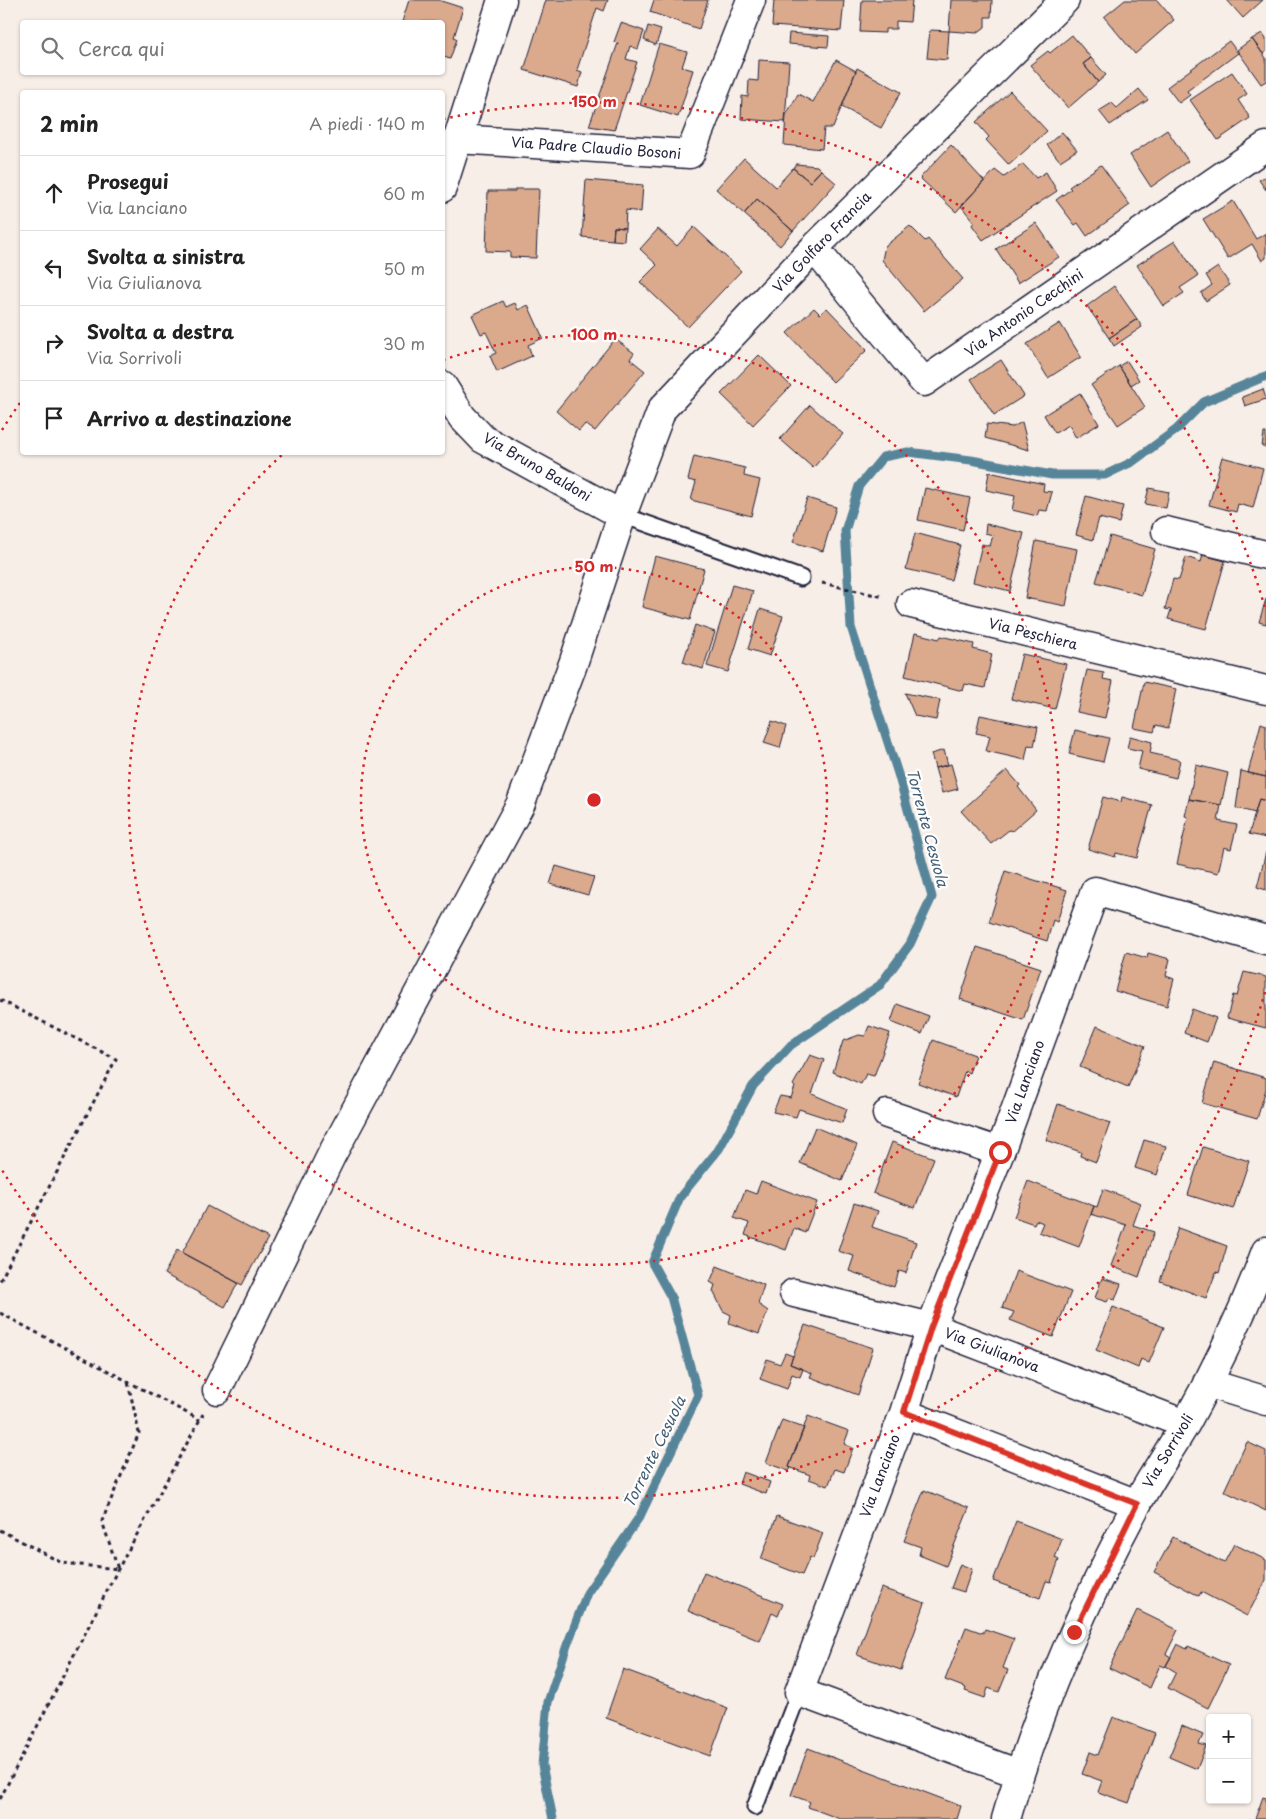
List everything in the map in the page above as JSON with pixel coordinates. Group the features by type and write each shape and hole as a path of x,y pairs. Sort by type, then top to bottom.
{"street":[{"path":"445,178 502,0"},
{"name":"Via Padre Claudio Bosoni","path":"457,139 690,154 752,0"},
{"name":"Via Golfaro Francia","path":"217,1390 331,1156 521,803 573,664 622,514 662,409 814,248 1065,0"},
{"name":"Via Antonio Cecchini","path":"814,248 924,382 1266,146"},
{"name":"Via Bruno Baldoni","path":"445,390 462,417 483,439 622,514"},
{"path":"1166,531 1266,555"},
{"name":"Via Peschiera","path":"911,604 1266,690"},
{"name":"Via Lanciano","path":"799,1692 904,1412 931,1327 1000,1152 1095,891 1266,940"},
{"path":"887,1114 1000,1152"},
{"name":"Via Sorrivoli","path":"1006,1819 1019,1774 1074,1632 1137,1504 1207,1383 1251,1291 1266,1251"},
{"name":"Via Giulianova","path":"794,1293 931,1327 1185,1424"},
{"path":"1207,1383 1266,1402"},
{"path":"904,1412 1137,1504"},
{"path":"799,1692 1019,1774"}],"lane":[{"path":"622,514 801,578"},
{"name":"Via Lanciano","path":"755,1807 799,1692"}],"path":[{"path":"801,578 911,604"},
{"path":"0,1000 116,1059 0,1281"},
{"path":"0,1313 200,1420"},
{"path":"118,1569 102,1521 139,1433 128,1382"},
{"path":"0,1799 118,1569 217,1390"},
{"path":"0,1530 62,1563 118,1569"}],"building":[{"path":"409,0 438,0 463,8 454,37 457,39 450,59 445,57 445,20 403,20"},
{"path":"546,0 608,0 604,11 597,8 577,70 582,72 578,87 524,70"},
{"path":"654,0 708,0 699,29 650,12"},
{"path":"774,0 844,0 841,31 772,26"},
{"path":"862,0 912,0 910,22 896,21 896,29 885,29 885,33 860,32"},
{"path":"951,0 992,0 991,17 985,17 985,27 977,33 949,31"},
{"path":"1125,0 1157,0 1174,20 1135,54 1104,17"},
{"path":"1227,0 1263,0 1243,18"},
{"path":"621,23 644,31 638,49 630,46 626,59 637,62 614,130 589,126 618,43 614,42"},
{"path":"648,26 661,30 656,45 644,40"},
{"path":"930,30 949,31 947,60 927,58"},
{"path":"789,33 829,36 828,47 788,44"},
{"path":"1262,33 1266,39 1266,52 1263,54 1252,39"},
{"path":"1072,35 1091,58 1083,64 1098,82 1068,108 1030,65 1048,51 1050,53"},
{"path":"1252,39 1266,58 1266,81 1261,84 1237,50"},
{"path":"1229,41 1238,53 1187,91 1190,95 1179,103 1167,87"},
{"path":"659,44 687,52 682,67 693,70 678,117 640,105"},
{"path":"1091,58 1106,75 1098,82 1083,64"},
{"path":"759,60 789,62 785,122 741,119 742,96 748,97 749,80 758,81"},
{"path":"836,60 856,71 833,128 824,128 822,149 784,145 786,115 798,94 813,102"},
{"path":"857,68 901,92 881,128 842,107"},
{"path":"1232,72 1247,94 1238,100 1250,118 1218,140 1190,100"},
{"path":"1139,89 1148,100 1110,125 1099,111 1112,103 1117,108"},
{"path":"1010,91 1047,131 1009,165 986,140 989,137 976,122"},
{"path":"1167,130 1188,161 1151,187 1130,155"},
{"path":"1062,132 1077,150 1060,161 1047,145"},
{"path":"951,145 984,181 956,212 920,178"},
{"path":"744,158 776,187 793,168 810,182 821,170 836,183 793,231 757,199 744,214 716,189"},
{"path":"796,164 817,166 821,170 810,182 793,168"},
{"path":"1023,164 1036,178 1046,172 1057,191 983,240 972,225 974,222 961,206 995,170 1004,177"},
{"path":"1101,165 1130,205 1087,236 1078,223 1075,225 1056,200 1071,189 1069,187"},
{"path":"1266,176 1266,190 1259,180"},
{"path":"586,180 643,185 641,212 626,210 625,228 614,227 613,240 582,237"},
{"path":"515,189 539,189 536,258 510,257 510,252 486,251 488,191 515,191"},
{"path":"757,199 793,231 780,246 744,214"},
{"path":"1233,201 1256,239 1266,233 1266,258 1262,261 1252,244 1228,259 1203,219"},
{"path":"1036,223 1059,257 1018,283 996,249"},
{"path":"910,226 925,241 928,239 963,279 924,311 882,260 885,246"},
{"path":"614,227 625,228 624,241 613,240"},
{"path":"694,227 741,271 688,327 640,282 657,265 640,249 658,229 677,246"},
{"path":"1175,241 1198,276 1180,288 1184,293 1164,306 1137,265"},
{"path":"1218,267 1230,285 1206,301 1201,293 1212,285 1206,275"},
{"path":"1114,286 1137,319 1109,338 1087,306"},
{"path":"503,301 506,307 515,303 518,310 528,305 543,338 528,345 532,356 497,372 490,356 496,353 486,332 481,334 472,315"},
{"path":"814,308 820,314 827,308 867,350 833,382 787,333"},
{"path":"1137,319 1142,327 1114,346 1109,338"},
{"path":"1060,323 1081,357 1048,378 1027,344"},
{"path":"615,339 634,353 630,359 645,371 595,431 585,424 579,431 556,411"},
{"path":"759,355 791,386 753,425 721,394"},
{"path":"1001,360 1024,396 994,415 971,379"},
{"path":"1127,361 1139,380 1131,385 1119,366"},
{"path":"1119,366 1145,407 1118,425 1091,385"},
{"path":"1263,389 1266,399 1245,406 1242,397"},
{"path":"1080,393 1099,424 1076,438 1069,425 1055,433 1044,415"},
{"path":"810,405 843,434 813,468 780,439"},
{"path":"1022,422 1029,450 985,438 987,424 1013,427"},
{"path":"1264,433 1266,433 1266,447 1262,447"},
{"path":"694,456 745,468 744,476 760,480 751,516 691,500 696,482 688,480"},
{"path":"1222,457 1263,468 1253,508 1238,504 1236,512 1209,505"},
{"path":"989,472 1044,484 1043,491 1052,492 1047,511 1039,510 1037,516 1012,510 1015,496 986,490"},
{"path":"925,488 970,498 963,530 918,520"},
{"path":"1149,488 1169,492 1166,508 1145,504"},
{"path":"1086,496 1123,506 1119,523 1099,518 1093,540 1076,535"},
{"path":"807,498 836,507 823,551 793,542"},
{"path":"986,524 1024,533 1010,591 973,582 982,544 990,546 993,535 985,533"},
{"path":"915,533 960,545 951,580 906,569"},
{"path":"1110,536 1155,549 1142,595 1096,582"},
{"path":"1036,541 1077,549 1066,606 1025,598"},
{"path":"1203,555 1225,561 1206,629 1168,619 1171,610 1165,609 1173,579 1179,580 1186,557 1201,562"},
{"path":"655,556 704,569 690,620 642,607"},
{"path":"732,585 753,591 728,672 707,666"},
{"path":"1266,599 1266,624 1259,622"},
{"path":"760,609 783,616 770,656 748,649"},
{"path":"695,625 715,632 703,669 683,662"},
{"path":"915,633 939,639 941,636 974,644 973,649 992,654 985,688 965,684 963,691 905,676"},
{"path":"1022,654 1066,664 1055,709 1011,699"},
{"path":"1087,670 1104,673 1103,679 1113,681 1105,718 1077,712"},
{"path":"1144,682 1176,689 1168,728 1156,725 1154,732 1134,728"},
{"path":"905,693 940,700 936,720 915,716"},
{"path":"980,715 1038,727 1034,746 1028,745 1025,760 986,751 990,736 976,733"},
{"path":"772,721 786,726 780,748 764,743"},
{"path":"1261,723 1266,725 1266,777 1248,773"},
{"path":"1075,730 1109,738 1103,762 1069,754"},
{"path":"1130,736 1152,742 1150,753 1180,760 1176,778 1138,769 1142,751 1127,748"},
{"path":"944,750 948,765 935,768 931,754"},
{"path":"951,764 958,789 942,793 935,768"},
{"path":"1196,765 1228,773 1221,805 1189,799"},
{"path":"1007,770 1020,785 1018,787 1036,810 1012,831 1009,830 991,844 961,811"},
{"path":"1241,771 1266,777 1266,801 1259,799 1255,813 1236,808"},
{"path":"1103,797 1121,802 1122,797 1152,805 1137,858 1116,853 1115,857 1088,849"},
{"path":"1189,799 1221,805 1218,821 1237,825 1231,849 1224,847 1218,873 1177,864 1188,817 1185,816"},
{"path":"1259,799 1266,801 1266,838 1249,834"},
{"path":"1266,852 1266,890 1257,887"},
{"path":"556,866 594,877 588,895 550,884"},
{"path":"1005,871 1067,890 1057,922 1053,920 1047,941 989,922"},
{"path":"977,947 1041,968 1023,1020 960,999"},
{"path":"1126,952 1147,958 1148,953 1170,959 1166,976 1174,979 1167,1006 1115,991"},
{"path":"1244,972 1266,977 1266,1028 1227,1018 1233,995 1237,996"},
{"path":"897,1004 929,1016 922,1034 891,1022"},
{"path":"1192,1009 1216,1018 1207,1042 1184,1033"},
{"path":"869,1026 890,1033 874,1076 866,1074 861,1084 833,1072 843,1041 859,1035 865,1036"},
{"path":"1097,1026 1145,1046 1128,1087 1080,1067"},
{"path":"933,1040 975,1055 969,1073 965,1071 956,1097 918,1083"},
{"path":"810,1055 824,1060 812,1094 847,1109 842,1123 799,1109 796,1117 773,1112 780,1096 791,1098 795,1087 793,1085"},
{"path":"1214,1062 1266,1078 1266,1089 1257,1119 1202,1103"},
{"path":"1058,1104 1110,1123 1096,1162 1080,1156 1081,1152 1046,1140"},
{"path":"815,1127 857,1145 842,1181 800,1163"},
{"path":"1144,1140 1166,1146 1157,1175 1135,1168"},
{"path":"892,1142 934,1158 915,1208 873,1193"},
{"path":"1203,1147 1249,1161 1233,1209 1188,1195"},
{"path":"761,1181 817,1202 805,1233 794,1228 786,1250 745,1235 749,1223 734,1218 745,1190 756,1194"},
{"path":"1028,1181 1094,1206 1079,1247 1039,1232 1043,1223 1036,1220 1034,1224 1014,1217"},
{"path":"1103,1189 1141,1203 1133,1225 1154,1232 1139,1277 1111,1266 1126,1225 1091,1214 1094,1206 1097,1207"},
{"path":"854,1203 878,1211 872,1227 916,1242 906,1273 899,1271 894,1287 849,1271 854,1256 838,1251"},
{"path":"207,1206 268,1238 242,1285 182,1253"},
{"path":"1178,1228 1227,1246 1219,1273 1216,1272 1206,1298 1160,1281"},
{"path":"177,1250 238,1283 225,1307 164,1274"},
{"path":"717,1266 764,1285 758,1304 768,1311 759,1334 729,1323 731,1315 723,1311 713,1291 715,1285 710,1282"},
{"path":"1016,1271 1071,1292 1053,1337 1010,1320 1014,1312 1002,1308"},
{"path":"1102,1278 1121,1284 1115,1300 1109,1298 1107,1302 1095,1298"},
{"path":"1113,1307 1164,1327 1149,1363 1141,1359 1138,1368 1096,1350"},
{"path":"805,1325 873,1348 858,1395 810,1377 812,1373 790,1364"},
{"path":"785,1353 793,1356 790,1364 803,1369 800,1377 792,1374 787,1389 760,1379 767,1359 780,1364"},
{"path":"808,1416 849,1431 844,1444 853,1448 844,1472 835,1469 828,1486 809,1479 810,1475 789,1467"},
{"path":"782,1420 804,1428 789,1471 766,1463"},
{"path":"1247,1442 1266,1451 1266,1511 1224,1491"},
{"path":"743,1472 770,1482 766,1494 739,1484"},
{"path":"924,1490 969,1508 946,1566 919,1555 921,1547 904,1541"},
{"path":"777,1516 823,1533 813,1559 810,1557 802,1575 761,1559"},
{"path":"1016,1521 1062,1539 1055,1558 1059,1560 1051,1582 1046,1581 1040,1598 993,1581"},
{"path":"1173,1537 1224,1563 1234,1544 1266,1560 1266,1580 1247,1616 1201,1592 1199,1596 1154,1572"},
{"path":"960,1564 972,1569 964,1592 951,1588"},
{"path":"704,1572 783,1604 778,1616 772,1613 760,1641 688,1611"},
{"path":"881,1588 925,1603 901,1670 857,1655"},
{"path":"1137,1610 1178,1630 1166,1654 1171,1657 1165,1667 1160,1665 1150,1688 1109,1668"},
{"path":"966,1627 983,1633 985,1629 1014,1639 1003,1668 1008,1670 999,1692 988,1688 985,1698 965,1691 966,1688 945,1680"},
{"path":"1177,1644 1187,1649 1188,1646 1229,1665 1208,1708 1168,1688 1176,1672 1166,1666"},
{"path":"623,1669 728,1708 710,1756 606,1718"},
{"path":"1113,1717 1155,1733 1129,1803 1098,1792 1102,1781 1082,1774 1090,1752 1098,1755"},
{"path":"1182,1726 1203,1735 1199,1744 1206,1746 1197,1769 1169,1757"},
{"path":"808,1748 961,1806 957,1819 840,1819 808,1807 810,1802 791,1795"},
{"path":"1263,1797 1266,1798 1266,1819 1255,1819"}],"waterway":[{"name":"Torrente Cesuola","path":"553,1819 542,1765 548,1702 566,1648 587,1593 640,1516 698,1395 671,1297 652,1263 680,1197 719,1149 753,1086 791,1045 880,985 910,944 932,897 899,777 851,627 845,531 859,486 883,457 908,452 971,460 1052,475 1105,475 1132,462 1176,430 1204,402 1266,376"}],"route":[{"path":"1000,1152 931,1327 904,1412 1137,1504 1074,1632"}]}
